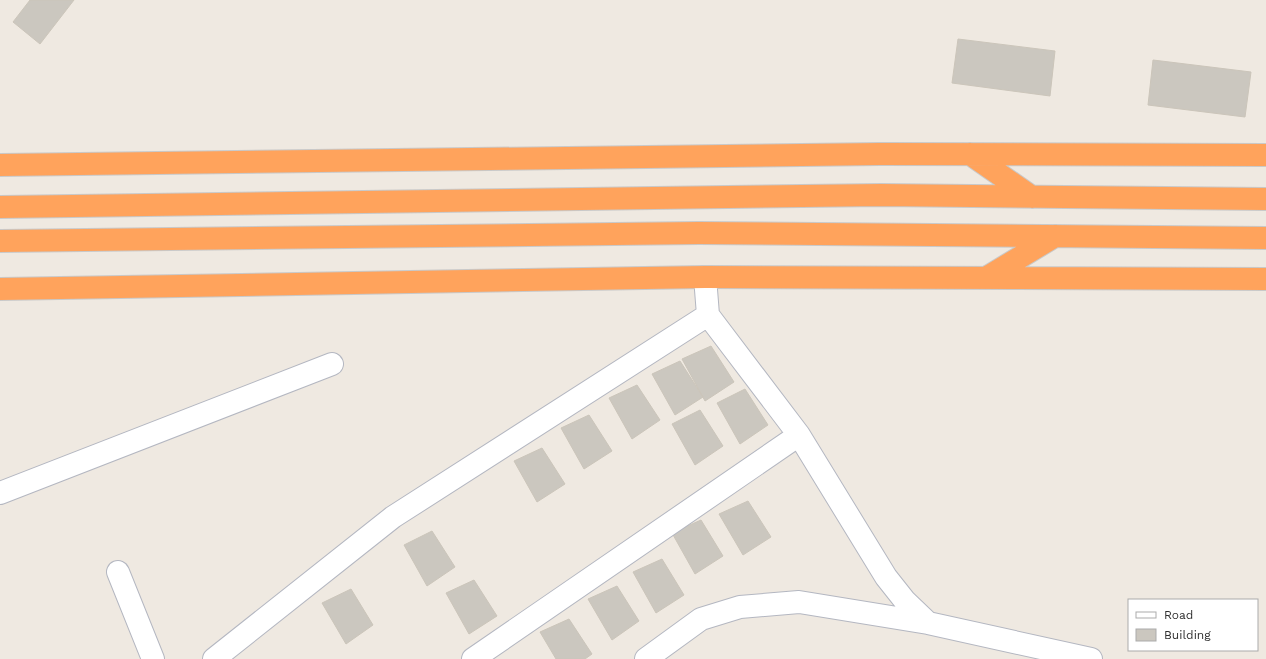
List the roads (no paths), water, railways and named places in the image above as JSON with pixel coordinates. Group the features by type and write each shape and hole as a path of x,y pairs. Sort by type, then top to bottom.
{"highway":[{"path":"0,165 880,154 1266,155"},
{"path":"970,154 1032,197"},
{"path":"0,207 881,195 1266,199"},
{"path":"0,241 699,233 1266,238"},
{"path":"986,278 1055,236"},
{"path":"0,289 705,277 1266,279"}],"street":[{"path":"705,277 708,315 799,435 886,577 905,601 928,623"},
{"path":"214,659 394,517 708,315"},
{"path":"0,493 332,364"},
{"path":"473,659 799,435"},
{"path":"118,572 153,659"},
{"path":"646,659 701,619 740,607 799,602 928,623 1091,659"}]}
